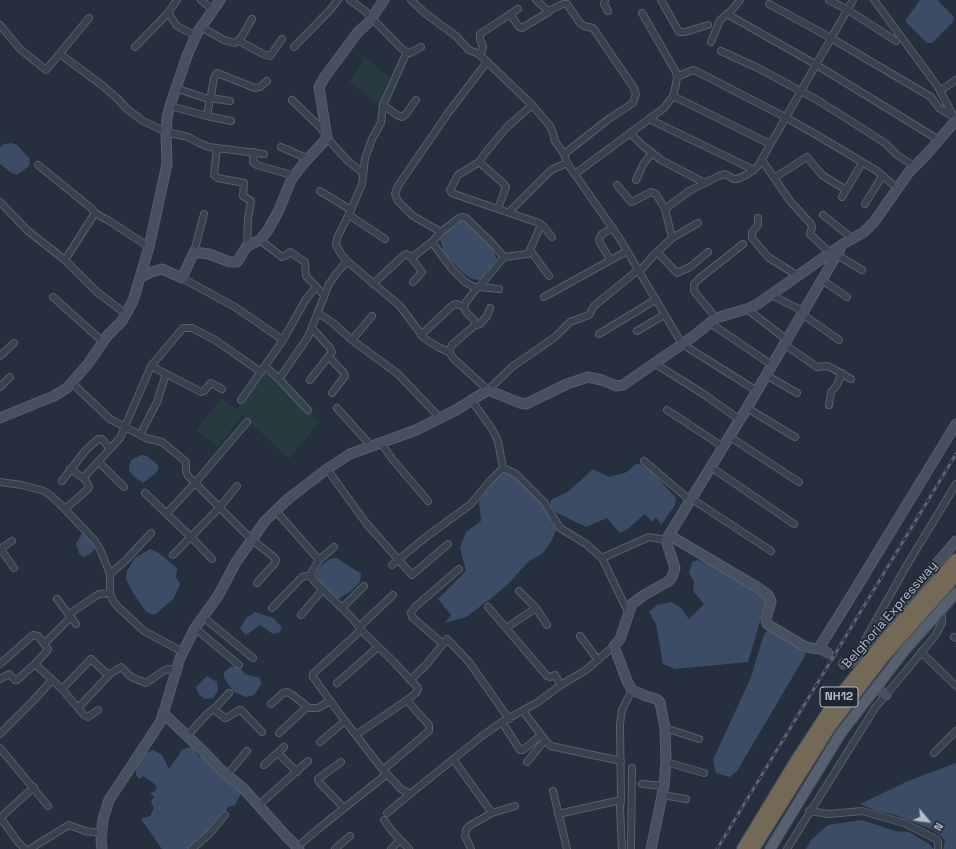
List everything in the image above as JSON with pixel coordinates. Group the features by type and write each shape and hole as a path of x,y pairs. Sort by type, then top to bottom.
{"highway":[{"name":"Belghoria Expressway","path":"743,849 796,760 835,702 884,640 956,560"},
{"name":"Belghoria Expressway","path":"753,849 830,726 882,658 956,575"}],"main road":[{"path":"770,849 841,733 883,678 956,593"}],"street":[{"path":"135,47 168,12 177,0"},
{"path":"201,0 213,10"},
{"path":"0,418 54,396 67,388 88,364 103,342 122,321 133,301 149,247 167,164 165,146 167,118 175,88 196,36 220,0"},
{"path":"294,47 338,0"},
{"path":"350,0 372,18 401,48 410,54 421,48"},
{"path":"327,138 319,87 358,32 369,22 384,0"},
{"path":"411,0 426,14 456,36 469,50 479,54 488,62 532,105 550,126 555,141 564,154 567,163 613,228 682,344 757,391"},
{"path":"536,0 545,10 550,11"},
{"path":"605,0 604,4 608,11"},
{"path":"661,0 679,32 685,32 708,25"},
{"path":"711,42 718,24 740,0"},
{"path":"829,0 848,10 896,41"},
{"path":"665,209 689,191 723,174 737,179 754,170 762,160 815,64 853,0"},
{"path":"874,0 940,91 955,119"},
{"path":"510,14 519,27 522,28 565,3 569,6 580,23 584,26 593,28 634,88 636,94 633,103 610,118 564,154"},
{"path":"769,4 831,38 931,97 939,108 955,119"},
{"path":"479,54 482,51 483,46 480,39 480,34 518,9"},
{"path":"168,12 177,26 196,36"},
{"path":"575,174 664,108 674,96 677,77 670,61 642,13"},
{"path":"727,14 815,64 940,140"},
{"path":"0,25 20,49 46,70 89,18"},
{"path":"201,27 235,43 239,41 252,19"},
{"path":"239,41 263,54 270,56 282,39"},
{"path":"721,51 801,90 885,143 898,155 914,166"},
{"path":"407,52 383,105 381,123 368,149 365,159 362,184 336,242 337,249 373,284 400,306 421,335 429,342 449,352 453,358 488,390 526,404 567,384 588,377 602,380 616,386 623,385 713,321 747,309 759,303 798,276 834,254 843,244 870,227 914,166 940,140 955,119"},
{"path":"60,54 103,86 136,116 166,132 185,136 203,145 264,154"},
{"path":"441,232 413,216 398,201 395,191 448,113 488,62"},
{"path":"677,77 693,70 698,72 785,117 877,171 897,188"},
{"path":"207,116 214,78 217,73 254,88 260,87 267,81"},
{"path":"940,91 956,80"},
{"path":"175,88 204,99 210,98 230,101"},
{"path":"674,96 770,144"},
{"path":"292,100 317,124 327,138 348,161 363,173"},
{"path":"383,105 402,117 416,100"},
{"path":"532,105 507,127 479,162 461,172 450,190 457,195 539,223 552,237"},
{"path":"170,106 232,121"},
{"path":"649,118 754,170"},
{"path":"630,133 651,154 705,183"},
{"path":"247,246 260,240 268,230 295,176 327,138"},
{"path":"282,147 308,159"},
{"path":"194,252 209,254 230,262 237,262 247,246 248,219 251,201 243,196 245,185 244,182 218,178 214,175 217,148"},
{"path":"254,152 252,160 254,164 295,176"},
{"path":"636,180 644,163 651,154"},
{"path":"774,178 808,157 822,175 846,190"},
{"path":"762,160 790,201 811,224 812,227 810,234 834,254 862,270"},
{"path":"479,162 504,183 506,187 498,209"},
{"path":"509,212 549,172 567,163"},
{"path":"842,197 862,163"},
{"path":"38,165 96,213 149,247"},
{"path":"865,204 882,176"},
{"path":"617,185 631,202 654,192 665,209 672,238"},
{"path":"320,191 385,239"},
{"path":"0,202 28,231 65,260 97,292 126,314"},
{"path":"65,260 96,213"},
{"path":"182,278 194,252 204,214"},
{"path":"823,215 853,239"},
{"path":"411,257 434,241 441,232 462,217 466,218 504,257"},
{"path":"758,218 758,225 752,232 752,238 768,256 798,276"},
{"path":"464,307 466,302 478,287 504,257 527,255 540,227 539,223"},
{"path":"102,849 103,819 108,800 161,721 183,652 196,628 218,596 236,562 265,521 276,510 327,468 350,454 416,430 472,401 488,390 512,367 555,337 570,322 589,315 594,306 638,271 672,238 698,223"},
{"path":"610,259 599,239 602,234 613,228"},
{"path":"260,240 282,256 285,256 290,252 305,262 306,276 324,295"},
{"path":"434,241 436,249 465,282 474,287 499,289"},
{"path":"743,244 700,278 694,284 694,291 713,321 772,364"},
{"path":"530,250 549,276"},
{"path":"544,297 626,250"},
{"path":"657,252 674,272 677,273 690,267 708,252"},
{"path":"373,284 406,254 411,257 422,272 413,282"},
{"path":"387,813 482,736 586,670 620,639 632,604 644,595 669,581 675,568 668,538 730,437 822,280 834,254"},
{"path":"279,379 301,349 312,328 324,295 336,274 347,260"},
{"path":"141,277 162,269 182,278 235,307 282,340"},
{"path":"822,280 847,297"},
{"path":"240,400 261,372 303,304 316,287"},
{"path":"771,295 802,312 839,340"},
{"path":"52,297 103,342"},
{"path":"599,334 655,300"},
{"path":"421,335 453,305 457,304 464,307 466,312 474,320 474,326"},
{"path":"449,352 452,345 474,326 480,324 487,316 490,308"},
{"path":"747,309 817,367 828,366 851,378"},
{"path":"318,313 398,374 440,418"},
{"path":"637,331 664,315"},
{"path":"352,340 372,316"},
{"path":"85,480 86,475 120,438 151,366 183,328 187,327 215,340 261,372"},
{"path":"310,380 332,352 312,328"},
{"path":"0,356 14,343"},
{"path":"329,357 345,376 332,392"},
{"path":"654,363 702,393 740,420"},
{"path":"151,366 201,392 204,391 210,383 222,389"},
{"path":"265,366 308,410"},
{"path":"829,405 832,392 836,387 842,373"},
{"path":"140,435 157,402 166,374"},
{"path":"766,375 797,393"},
{"path":"0,387 10,377"},
{"path":"72,383 106,415 124,428 149,439 162,442 186,462 186,474 252,540 276,560 275,563 257,582"},
{"path":"472,401 498,441 503,468"},
{"path":"337,408 372,447"},
{"path":"747,408 795,437"},
{"path":"667,410 724,447"},
{"path":"167,514 247,422"},
{"path":"819,648 956,424"},
{"path":"730,437 798,482"},
{"path":"62,481 85,451 98,439 102,439 110,449"},
{"path":"381,443 393,460 428,501"},
{"path":"644,461 691,500 771,551"},
{"path":"99,462 124,487"},
{"path":"711,466 794,524"},
{"path":"327,468 366,523 412,575 448,544"},
{"path":"503,468 516,474 544,502 560,528 586,544 602,558 628,612"},
{"path":"392,565 426,537 471,504 503,468"},
{"path":"65,509 89,487 85,480 70,469"},
{"path":"0,482 22,485 44,491 50,495 95,541 104,556 110,574 110,594 117,606 144,631 183,652"},
{"path":"855,657 907,565 956,484"},
{"path":"172,555 219,508 237,486"},
{"path":"145,493 191,536 212,559"},
{"path":"276,510 319,560"},
{"path":"110,574 126,560 151,532"},
{"path":"602,558 649,536 668,538 744,579 768,595 770,602 766,619 767,624 804,646 812,649 819,648 828,653"},
{"path":"12,541 0,548 14,568"},
{"path":"852,670 844,664 850,663 956,541"},
{"path":"312,577 311,573 319,560 334,547"},
{"path":"443,644 412,617 411,613 415,607 459,569"},
{"path":"272,608 302,577 312,577 417,687 418,690 407,700 356,736"},
{"path":"342,608 364,586"},
{"path":"301,614 323,589"},
{"path":"519,591 536,608 547,625"},
{"path":"44,644 70,615 99,594 110,594"},
{"path":"393,595 313,676 356,736 385,772 401,789 410,794"},
{"path":"57,599 76,624"},
{"path":"488,607 547,676 550,677 555,675 561,685"},
{"path":"506,628 536,608"},
{"path":"786,849 883,693 935,636 942,623 942,608"},
{"path":"203,617 253,658"},
{"path":"196,628 239,664"},
{"path":"33,635 38,636 47,651 35,664 16,680 0,664 33,635"},
{"path":"580,636 598,660"},
{"path":"410,680 426,665 447,640 469,662 509,719"},
{"path":"614,646 627,681 632,690 660,702 665,728 666,762 664,786 651,849"},
{"path":"337,683 378,647"},
{"path":"921,652 956,686"},
{"path":"62,689 91,659 105,672 110,674"},
{"path":"35,664 62,689 86,717 98,710"},
{"path":"78,708 110,674 122,667 131,677 146,683 165,670 169,669 176,671"},
{"path":"0,679 9,674"},
{"path":"0,734 52,680"},
{"path":"622,849 620,808 620,724 622,710 632,690"},
{"path":"271,704 283,693 287,692 307,707 314,709 330,701"},
{"path":"188,735 228,693"},
{"path":"163,713 188,735 227,775 243,788 298,848 385,772 429,731 429,725 407,700"},
{"path":"279,733 307,707"},
{"path":"213,710 225,718 241,710 262,732"},
{"path":"523,711 543,737 553,747 621,761"},
{"path":"320,742 345,721"},
{"path":"502,722 520,750 523,750 543,737"},
{"path":"665,728 699,738"},
{"path":"934,753 956,730"},
{"path":"527,762 543,737"},
{"path":"264,765 284,747"},
{"path":"227,775 247,751"},
{"path":"1,752 34,788 48,806"},
{"path":"278,753 297,772"},
{"path":"453,759 492,813"},
{"path":"259,805 308,761"},
{"path":"341,762 318,779 319,782 344,808"},
{"path":"666,762 704,773"},
{"path":"631,849 632,768"},
{"path":"642,784 664,786"},
{"path":"23,848 0,818 34,788"},
{"path":"553,791 567,849"},
{"path":"662,795 686,799"},
{"path":"558,814 621,800"},
{"path":"471,849 465,836 466,830 469,826 492,813 515,806"},
{"path":"620,808 631,808"},
{"path":"810,810 829,814 862,811 904,824 936,839 938,842 938,849"},
{"path":"192,849 210,833 225,815"},
{"path":"384,820 409,849"},
{"path":"30,849 69,825 85,831 102,833"},
{"path":"334,849 350,836"},
{"path":"391,849 400,840"}],"green space":[{"path":"365,58 394,81 381,106 349,82"},
{"path":"265,372 320,421 289,459 242,415 218,447 196,431 221,398 237,410"}],"water":[{"path":"920,0 937,0 954,17 953,22 932,43 927,43 905,21"},
{"path":"12,143 17,145 30,159 29,166 17,175 10,172 0,164 0,147 4,144"},
{"path":"464,220 491,245 497,259 491,271 479,280 472,279 463,273 444,253 440,239 447,228"},
{"path":"141,455 147,456 158,465 158,469 155,474 143,483 129,471 131,460"},
{"path":"636,464 646,465 676,498 675,505 661,525 656,517 652,522 645,514 629,528 620,533 607,518 586,527 555,512 550,505 551,500 569,491 593,469 609,477 627,472"},
{"path":"506,470 531,490 552,516 557,528 551,542 542,554 529,561 509,583 493,597 466,617 445,623 451,615 438,599 466,571 460,548 466,532 481,521 479,502 497,474"},
{"path":"82,533 86,533 95,543 95,549 90,554 83,557 79,553 76,544"},
{"path":"150,549 159,553 177,568 176,577 180,584 174,598 155,615 146,612 126,579 127,571 135,558"},
{"path":"337,558 361,573 360,582 351,591 338,599 318,580 316,572 330,559"},
{"path":"697,560 710,564 761,595 766,601 748,662 675,669 663,664 656,624 649,612 657,605 671,602 680,607 689,619 704,604 693,591 694,582 689,573 692,563"},
{"path":"255,612 273,618 282,627 280,632 273,634 260,625 246,635 240,629 246,618"},
{"path":"768,630 802,644 806,647 805,656 737,771 730,777 716,773 713,760 751,677 764,634"},
{"path":"232,666 240,668 245,674 260,678 261,685 254,695 246,697 234,692 224,678 224,672"},
{"path":"207,676 217,682 218,691 213,698 205,699 199,695 196,687"},
{"path":"192,747 199,757 204,755 215,772 222,774 242,792 235,805 228,807 215,827 199,837 198,843 190,849 162,849 141,819 150,816 154,808 151,802 154,796 150,794 156,790 156,785 143,776 139,779 136,775 136,767 146,753 153,750 162,755 169,769 183,749"},
{"path":"956,763 956,849 943,849 945,841 939,834 930,829 896,815 877,811 860,804 908,781"},
{"path":"862,820 895,831 909,832 929,844 934,849 806,849 811,840 828,825"}],"tunnel":[{"path":"828,653 844,664"}],"railway":[{"path":"717,849 956,454"}]}
